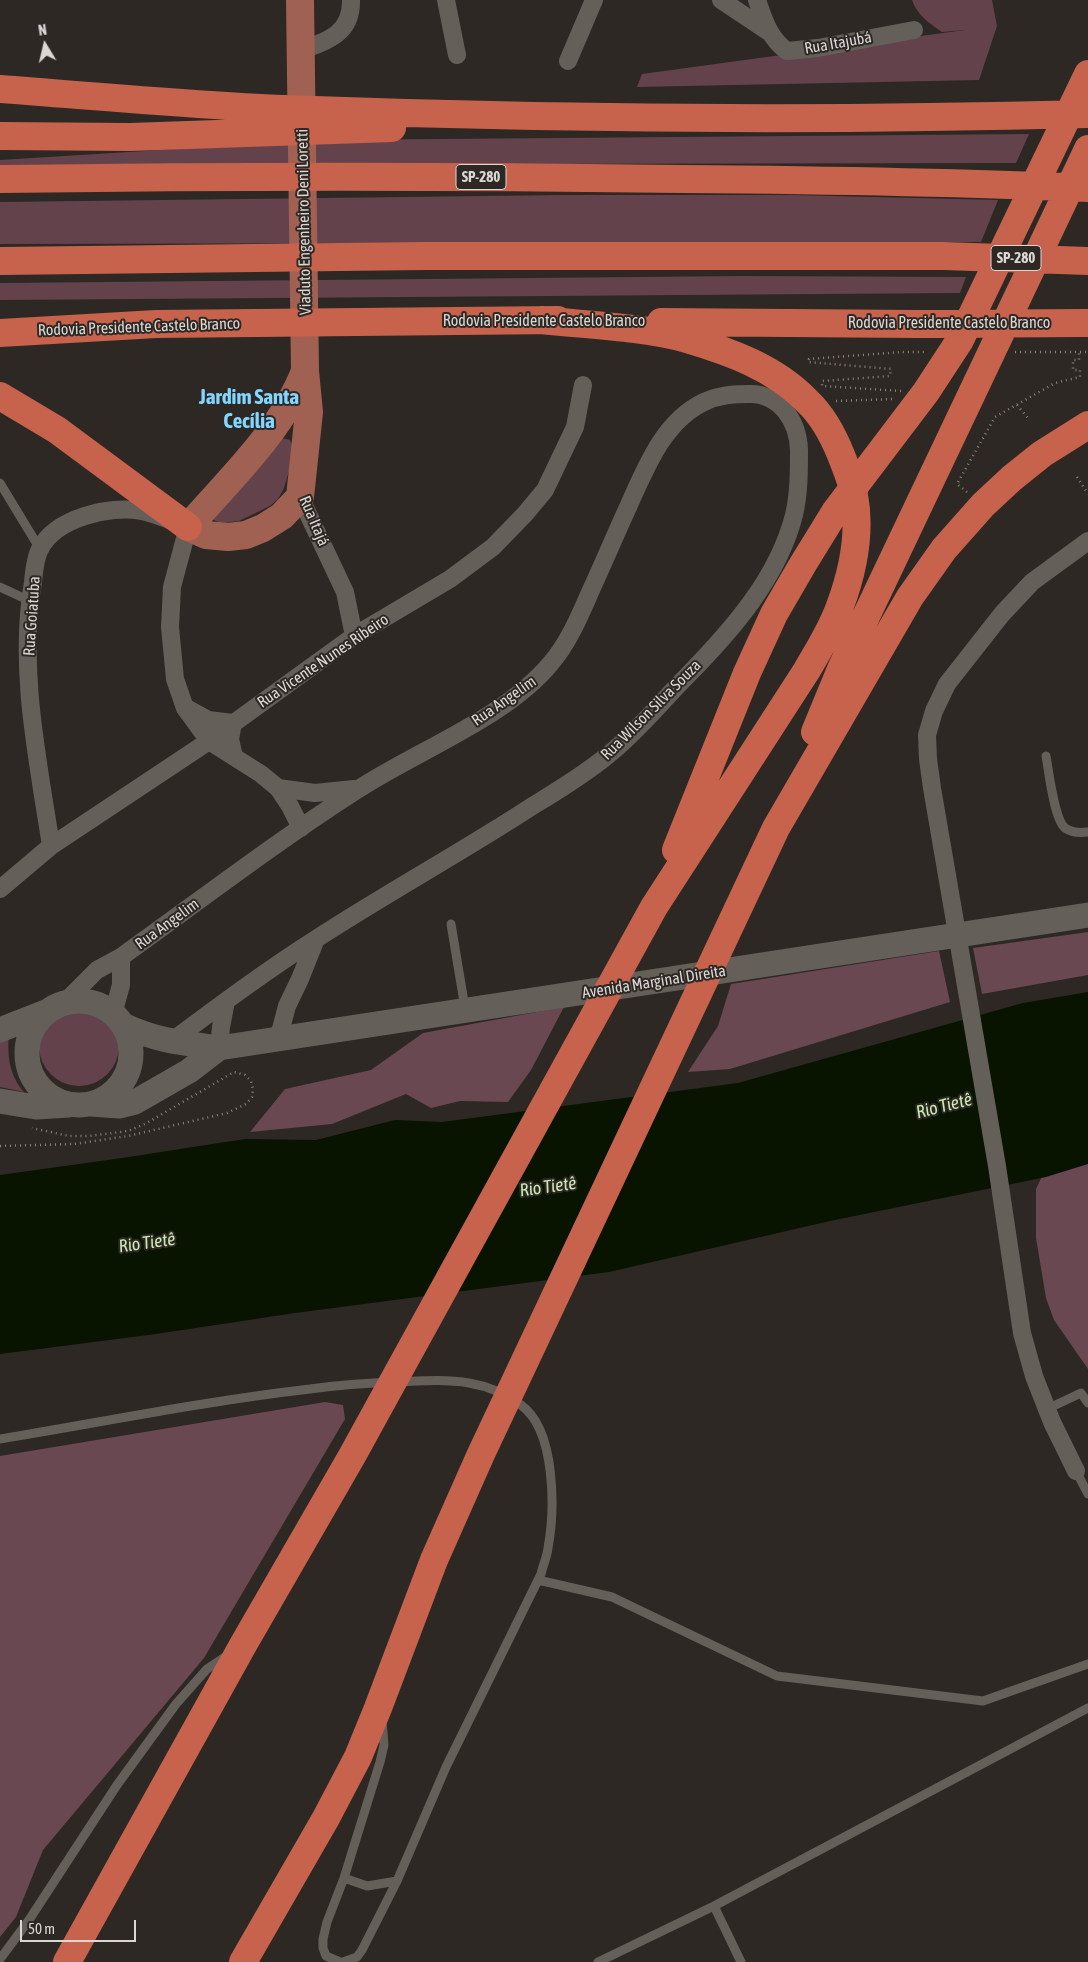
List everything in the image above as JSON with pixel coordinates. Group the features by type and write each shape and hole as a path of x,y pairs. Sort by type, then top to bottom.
{"highway":[{"path":"649,917 748,673 774,614 836,512 926,392 960,340 1088,74"},
{"path":"0,90 282,109 638,118 1088,114"},
{"path":"0,147 130,137 638,118"},
{"path":"0,136 130,137"},
{"path":"243,1962 326,1818 358,1757 434,1560 481,1454 771,838 841,669 1088,149"},
{"name":"SP-280","path":"0,179 246,176 591,177 961,182 1088,188"},
{"name":"SP-280","path":"0,261 425,256 944,256 1088,260"},
{"path":"67,1962 243,1645 352,1456 649,917 807,670 840,607 848,580 855,550 856,520 854,494 836,443 824,421 807,400 780,378 740,356 685,338 652,332 541,320"},
{"name":"Rodovia Presidente Castelo Branco","path":"0,333 156,324 541,320 916,324 1079,323"},
{"path":"0,396 57,430 188,527"},
{"path":"771,838 910,597 944,549 983,505 1012,478 1042,454 1088,425"}],"main road":[{"name":"Viaduto Engenheiro Deni Loretti","path":"300,0 305,367"},
{"path":"300,497 282,516 263,528 246,535 206,535 188,527 276,426 298,390 305,367"},
{"name":"Rua Itajá","path":"300,497 308,435 308,397 305,367"},
{"path":"276,426 293,428 308,435"},
{"name":"Avenida Marginal Direita","path":"118,1019 146,1036 219,1048 1088,915"},
{"path":"0,1030 56,1007 81,1001 98,1004 118,1019 130,1040 131,1057 126,1073 117,1087 104,1098 82,1104 36,1107 0,1101"},
{"path":"56,1007 35,1024 28,1041 27,1058 32,1076 43,1090 58,1100 82,1104"},
{"name":"Avenida Marginal Direita","path":"82,1104 107,1106 135,1102 189,1071 219,1048"}],"street":[{"path":"302,62 343,29 351,10 351,0"},
{"path":"568,61 594,0"},
{"path":"721,0 769,32"},
{"path":"757,0 769,32"},
{"path":"447,1 457,56"},
{"name":"Rua Itajubá","path":"769,32 776,43 787,50 797,50 914,30"},
{"name":"Rua Vicente Nunes Ribeiro","path":"0,889 51,846 208,741 354,636 450,579 493,547 545,490 575,427 583,385"},
{"name":"Rua Angelim","path":"56,1007 98,970 121,957 359,788 476,722 526,688 544,673 559,654 576,623 644,470 662,440 682,417 702,403 725,394 758,394 779,403 794,423 799,442"},
{"name":"Rua Wilson Silva Souza","path":"172,1041 316,939 551,795 606,757 626,738 730,630 773,568 788,537 796,509 799,442"},
{"name":"Rua Itajá","path":"300,497 345,592 354,636"},
{"path":"40,549 52,534 69,521 118,510 141,511 188,527 172,587 170,627 175,679 185,708 208,741 260,774 278,788 301,828"},
{"path":"1076,1471 1034,1376 1022,1333 997,1166 928,759 927,736 934,711 946,684 1002,614 1032,582 1088,541"},
{"name":"Rua Goiatuba","path":"40,549 30,601 29,687 51,846"},
{"path":"185,708 208,720 233,723 230,739 234,757"},
{"path":"278,788 330,793 359,788"},
{"path":"278,1040 287,1006 316,939"},
{"name":"Rua Angelim","path":"118,1019 121,957"},
{"path":"219,1048 226,1001"}],"lane":[{"path":"0,483 40,549"},
{"path":"0,586 30,601"},
{"path":"1046,756 1058,816 1064,827 1076,833 1088,832"},
{"path":"452,924 466,1010"},
{"path":"0,1440 240,1398 347,1384 440,1380 470,1383 493,1390 522,1406 537,1423 550,1475 552,1512 548,1550 538,1580 434,1794 396,1881 362,1950 357,1957 342,1962 326,1956 323,1948 323,1939 327,1922 344,1878 384,1745 384,1726 378,1708"},
{"path":"1047,1409 1081,1394 1088,1403"},
{"path":"1076,1471 1088,1494"},
{"path":"538,1580 612,1597 776,1676 983,1701 1088,1664"},
{"path":"0,1959 29,1920 135,1759 176,1704 207,1669 243,1645"},
{"path":"598,1962 714,1906 1088,1708"},
{"path":"344,1878 367,1886 396,1881"},
{"path":"714,1906 741,1962"}],"path":[{"path":"902,352 809,359 808,362 891,369 890,376 822,381 822,386 909,392"},
{"path":"1064,352 1088,352"},
{"path":"972,498 957,484 996,416 1055,383 1080,377 1080,370 1073,370 1073,360 1080,360 1079,352"},
{"path":"828,401 895,399"},
{"path":"1016,405 1028,418"},
{"path":"1077,478 1088,494"}],"shaded area":[{"path":"912,0 992,0 997,26 979,80 637,87 642,74 965,30 942,32 920,14"},
{"path":"1029,134 1016,163 0,165 0,160 321,140"},
{"path":"566,195 791,195 998,200 981,242 0,244 0,202"},
{"path":"743,276 966,277 960,293 0,300 0,283"},
{"path":"282,438 290,440 295,451 284,488 278,499 270,506 239,521 221,523 209,518"},
{"path":"1088,932 1088,975 982,994 973,948"},
{"path":"939,951 950,1002 730,1069 688,1072 718,1026 731,984"},
{"path":"79,1006 94,1009 107,1018 116,1031 119,1046 116,1061 107,1074 94,1083 79,1086 64,1083 51,1074 42,1061 39,1046 42,1031 51,1018 64,1009"},
{"path":"564,1007 531,1070 508,1102 460,1101 431,1108 406,1094 332,1124 250,1132 285,1089 371,1070 423,1033"},
{"path":"9,1033 8,1049 12,1072 24,1092 0,1087 0,1036"},
{"path":"1088,1159 1088,1369 1054,1320 1046,1298 1036,1238 1036,1189 1042,1176"},
{"path":"325,1402 343,1405 345,1419 204,1658 43,1850 16,1917 0,1937 0,1456"}],"water":[{"name":"Rio Tietê","path":"1088,992 1088,1164 1046,1177 830,1221 609,1272 0,1354 0,1175 245,1139 316,1140 395,1120 442,1122 738,1083 1023,1003"}],"district":[{"name":"Jardim Santa Cecília","path":"249,409"}]}
